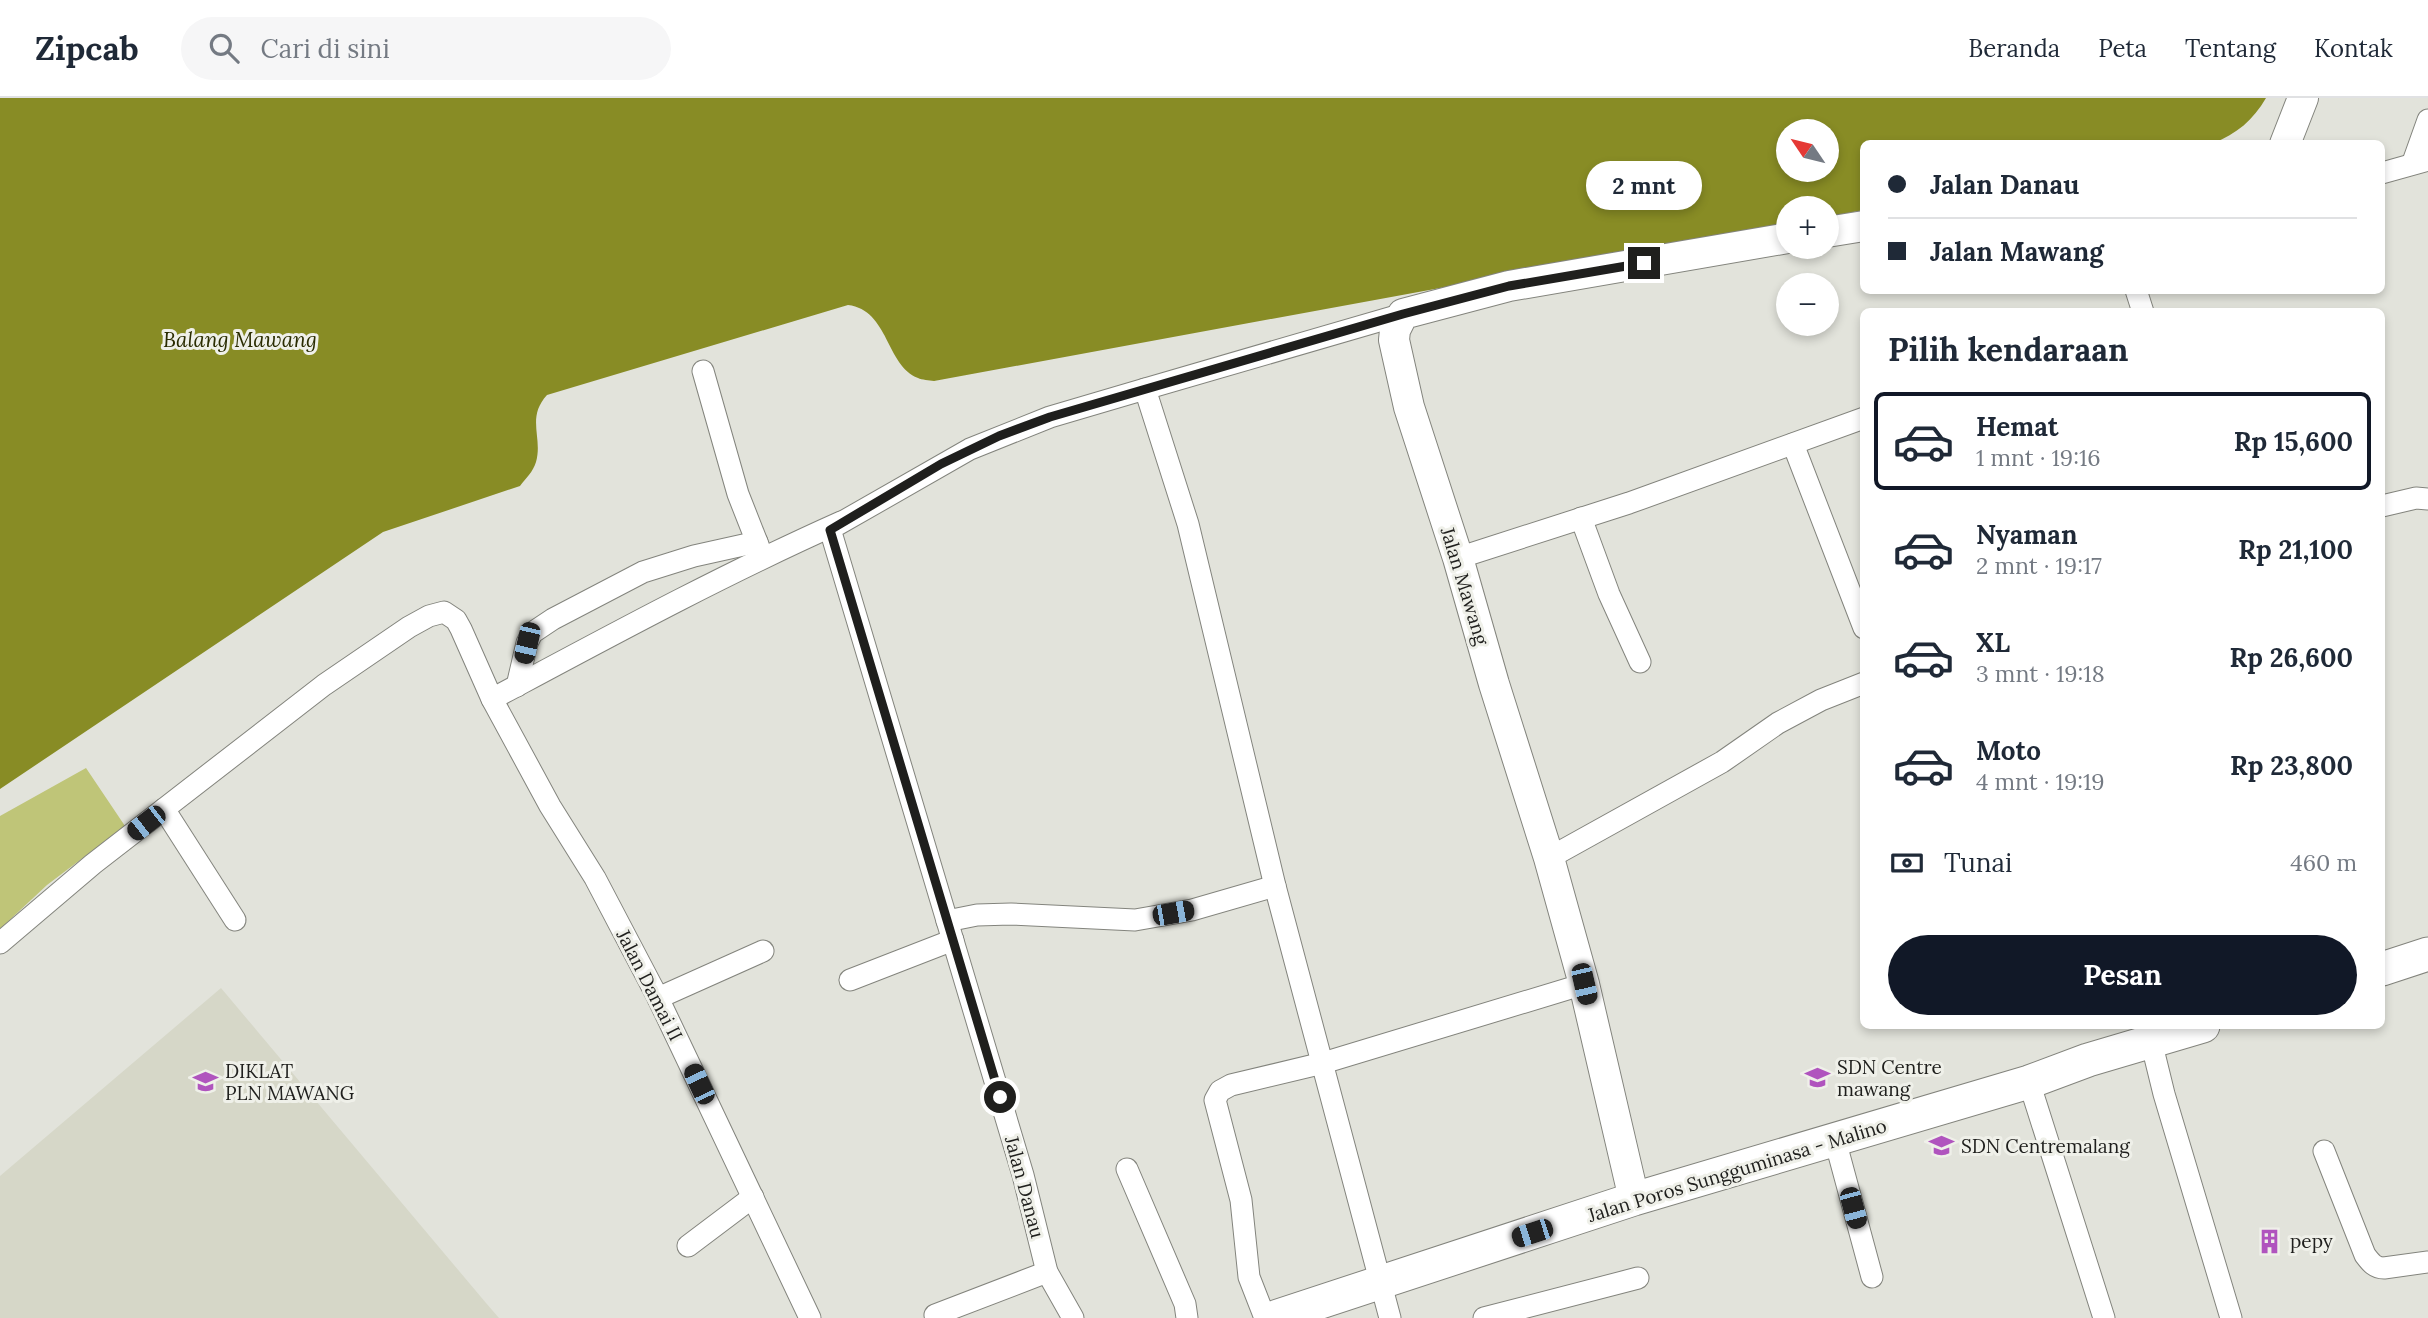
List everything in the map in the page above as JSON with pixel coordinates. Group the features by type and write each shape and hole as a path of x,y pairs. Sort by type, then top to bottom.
{"main road":[{"path":"2385,969 2428,954"},
{"name":"Jalan Poros Sungguminasa - Malino","path":"1272,1318 1634,1199 2029,1082 2088,1060 2153,1053 2197,1029"}],"street":[{"path":"2287,140 2303,98"},
{"path":"2385,172 2421,161 2428,120"},
{"path":"1839,230 1860,227"},
{"path":"492,699 660,608 760,550 838,525 941,464 1050,417 1403,314 1509,286 1776,240"},
{"name":"Jalan Mawang","path":"1403,314 1395,330 1396,352 1409,407 1549,858 1584,984 1634,1199"},
{"path":"705,379 738,494 760,550"},
{"path":"1145,389 1188,524 1275,886 1390,1318"},
{"path":"1458,558 1581,518 1860,419"},
{"path":"1793,444 1860,618"},
{"path":"2385,505 2407,499 2428,499"},
{"path":"1581,518 1609,594 1640,662"},
{"name":"Jalan Danau","path":"838,525 950,931 1023,1175 1047,1272 1073,1318"},
{"path":"517,686 532,633 553,619 643,572 694,556 760,550"},
{"name":"Jalan Damai II","path":"164,809 324,685 409,627 429,616 444,612 456,621 492,699 550,806 595,878 658,998 810,1318"},
{"path":"1549,858 1723,762 1778,723 1821,699 1860,684"},
{"path":"0,943 93,864 164,809 235,920"},
{"path":"850,980 977,915 1135,920 1192,910 1275,886"},
{"path":"658,998 763,951"},
{"path":"1265,1318 1249,1277 1241,1200 1216,1096 1220,1091 1231,1085 1323,1063 1584,984"},
{"path":"2153,1053 2231,1318"},
{"path":"2029,1082 2104,1318"},
{"path":"1835,1139 1872,1277"},
{"path":"2324,1151 2365,1255 2371,1263 2378,1268 2384,1268 2428,1262"},
{"path":"1127,1169 1185,1304 1187,1318"},
{"path":"688,1246 753,1197"},
{"path":"935,1314 1047,1272"},
{"path":"1483,1318 1638,1278"}],"shaded area":[{"name":"DIKLAT PLN MAWANG","path":"221,988 499,1318 0,1318 0,1176"}],"green space":[{"path":"86,768 125,826 47,885 0,929 0,816"}],"water":[{"name":"Balang Mawang","path":"0,98 2266,98 2244,125 2219,140 1860,140 1860,211 1839,215 1839,196 1776,196 1776,226 934,381 920,379 907,372 872,317 861,309 848,305 547,395 537,412 536,462 520,486 383,532 0,789"}],"place":[{"name":"SDN Centre mawang","path":"1817,1078"},
{"name":"DIKLAT PLN MAWANG","path":"205,1082"},
{"name":"SDN Centremalang","path":"1941,1146"},
{"name":"pepy","path":"2270,1241"}],"route":[{"path":"1000,1097 830,530 970,449 1050,417 1403,314 1509,286 1644,263"}]}
